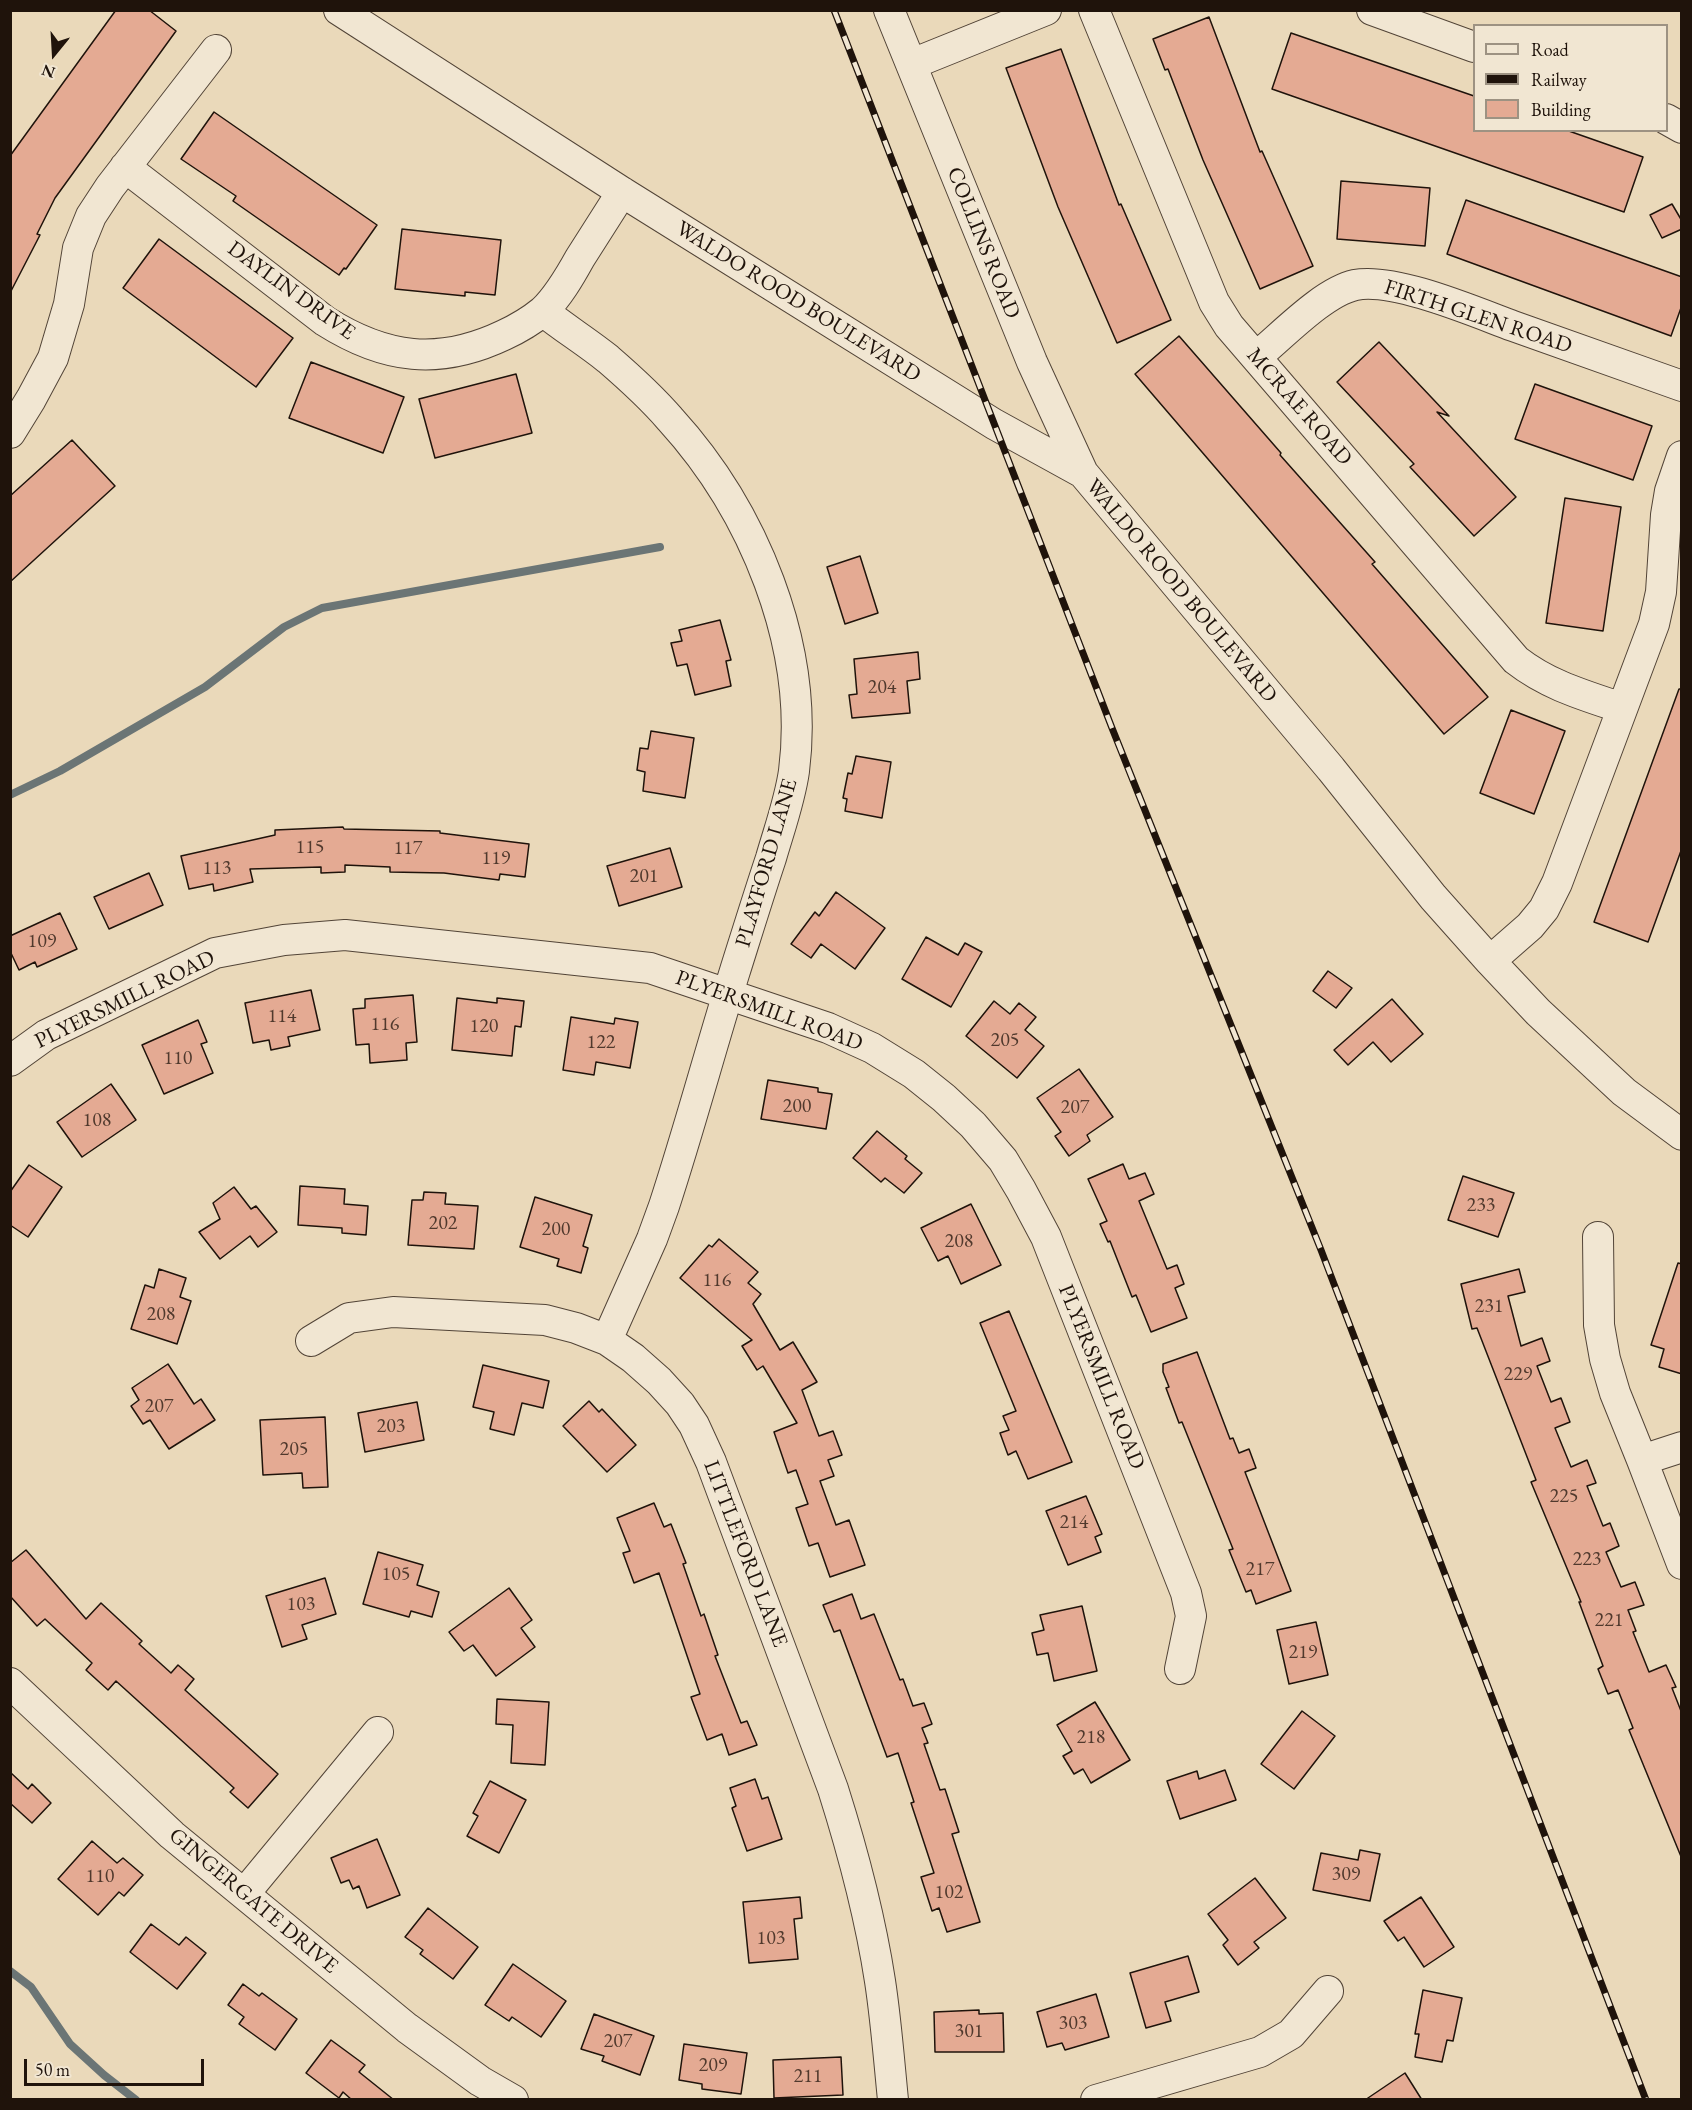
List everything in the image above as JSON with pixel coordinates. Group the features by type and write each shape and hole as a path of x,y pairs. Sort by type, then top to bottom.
{"street":[{"name":"WALDO ROOD BOULEVARD","path":"339,10 622,192 994,424 1083,473 1331,769 1433,897 1490,961 1538,1012 1624,1092 1682,1135"},
{"name":"COLLINS ROAD","path":"889,10 1032,362 1083,473"},
{"path":"912,64 1046,10"},
{"name":"MCRAE ROAD","path":"1094,10 1214,302 1229,326 1516,660 1534,674 1553,684 1622,708"},
{"path":"1372,10 1473,47"},
{"path":"10,433 32,399 53,358 69,304 78,248 84,232 98,206 125,167 216,50"},
{"path":"1668,120 1682,128"},
{"name":"DAYLIN DRIVE","path":"125,167 325,321 349,336 374,346 402,353 426,355 484,345 512,331 543,311 568,278 622,192"},
{"name":"FIRTH GLEN ROAD","path":"1256,357 1330,296 1354,285 1391,285 1437,299 1682,386"},
{"name":"PLAYFORD LANE","path":"543,311 606,358 641,388 694,447 721,484 741,518 761,562 779,612 789,656 795,699 794,771 776,841 728,994 682,1153 652,1239 607,1340"},
{"path":"1490,961 1530,927 1544,909 1553,891 1656,613 1661,592 1666,515 1670,491 1682,456"},
{"name":"PLYERSMILL ROAD","path":"10,1061 46,1035 215,953 284,940 345,935 650,968 828,1028 872,1048 914,1074 973,1125 1003,1160 1046,1237 1186,1593 1191,1616 1180,1669"},
{"path":"1598,1237 1599,1325 1605,1359 1615,1393 1682,1564"},
{"name":"LITTLEFORD LANE","path":"311,1341 349,1318 393,1312 545,1320 576,1328 607,1340 633,1358 680,1404 694,1425 711,1462 833,1789 848,1837 876,1959 893,2100"},
{"path":"1642,1460 1682,1447"},
{"name":"GINGERGATE DRIVE","path":"10,1683 172,1835 407,2028 480,2081 513,2100"},
{"path":"244,1893 378,1732"},
{"path":"1096,2100 1260,2052 1291,2034 1328,1991"}],"building":[{"path":"116,10 149,10 176,31 55,198 37,234 40,235 10,293 10,156"},
{"path":"1209,17 1260,152 1262,151 1313,266 1260,289 1203,160 1168,69 1165,70 1153,39"},
{"path":"1291,33 1473,96 1473,132 1572,132 1643,157 1624,212 1272,89"},
{"path":"1061,49 1119,205 1121,204 1171,320 1117,343 1058,207 1006,68"},
{"path":"214,112 377,225 346,269 344,268 339,275 233,201 236,196 181,159"},
{"path":"1341,181 1430,188 1425,246 1337,239"},
{"path":"1466,200 1682,277 1682,305 1671,336 1447,254"},
{"path":"1672,204 1682,221 1682,229 1662,238 1650,215"},
{"path":"402,229 501,240 495,295 465,292 465,296 395,289"},
{"path":"159,239 293,338 256,387 123,288"},
{"path":"1179,336 1375,562 1372,564 1488,697 1444,734 1135,374"},
{"path":"1379,342 1449,416 1437,412 1516,497 1474,536 1410,467 1414,464 1337,382"},
{"path":"311,362 404,397 383,453 289,418"},
{"path":"516,374 532,433 435,458 419,399"},
{"path":"1535,384 1652,426 1633,480 1515,439"},
{"path":"72,440 115,486 10,582 10,496"},
{"path":"1565,498 1621,507 1603,631 1546,623"},
{"path":"860,556 878,613 845,624 827,567"},
{"path":"720,620 731,660 726,661 731,686 695,695 687,664 677,666 671,643 682,641 679,630"},
{"path":"918,652 920,679 907,681 910,713 852,718 849,695 857,694 854,659"},
{"path":"1679,689 1682,689 1682,848 1648,942 1594,922"},
{"path":"1511,710 1565,731 1534,814 1480,793"},
{"path":"651,731 694,738 685,798 643,791 645,772 637,770 640,748 648,749"},
{"path":"856,756 891,762 882,818 845,811 847,799 843,798 848,773 852,774"},
{"path":"343,827 344,829 440,831 440,833 529,844 525,877 500,874 499,880 444,873 390,872 390,867 345,865 345,872 321,873 321,867 250,869 253,882 214,891 213,884 189,889 181,856 275,835 275,830"},
{"path":"670,848 682,887 619,906 607,866"},
{"path":"149,873 163,905 109,929 94,897"},
{"path":"836,892 885,928 855,969 821,944 811,958 791,944 815,912 819,916"},
{"path":"60,913 77,949 37,967 35,962 19,970 10,951 10,936"},
{"path":"926,937 958,955 965,943 982,952 951,1007 902,979"},
{"path":"1328,971 1352,988 1336,1008 1313,991"},
{"path":"311,990 320,1030 288,1037 290,1046 271,1050 269,1040 253,1043 245,1003"},
{"path":"413,995 417,1042 406,1043 407,1060 370,1063 369,1044 356,1045 353,1009 365,1008 365,999"},
{"path":"457,998 497,1003 497,998 524,1001 521,1027 515,1026 512,1056 452,1050"},
{"path":"1392,999 1423,1034 1391,1062 1373,1042 1348,1065 1334,1050"},
{"path":"994,1001 1010,1014 1019,1003 1036,1017 1025,1030 1044,1046 1017,1078 966,1036"},
{"path":"571,1017 614,1024 615,1018 638,1022 630,1068 596,1062 594,1075 563,1070"},
{"path":"198,1020 207,1042 201,1044 213,1073 164,1094 142,1045"},
{"path":"1079,1069 1113,1117 1087,1135 1090,1141 1069,1156 1055,1136 1061,1132 1037,1098"},
{"path":"768,1080 818,1088 818,1092 832,1094 826,1129 761,1119"},
{"path":"111,1084 136,1120 82,1157 57,1122"},
{"path":"877,1131 907,1156 905,1159 922,1173 904,1193 885,1178 881,1182 853,1158"},
{"path":"1123,1164 1129,1179 1145,1173 1154,1194 1139,1201 1167,1269 1177,1265 1184,1284 1175,1288 1187,1318 1151,1332 1136,1295 1132,1297 1110,1241 1108,1242 1100,1224 1107,1221 1088,1179"},
{"path":"29,1165 62,1187 28,1237 10,1225 10,1192"},
{"path":"1463,1176 1514,1193 1498,1237 1448,1220"},
{"path":"300,1186 345,1189 344,1204 368,1206 366,1235 342,1233 342,1228 298,1225"},
{"path":"234,1187 251,1209 256,1206 277,1232 258,1247 250,1236 220,1259 199,1232 220,1219 213,1203"},
{"path":"424,1192 446,1193 445,1204 478,1206 474,1249 408,1245 412,1200 423,1200"},
{"path":"535,1197 592,1215 583,1246 588,1248 581,1273 557,1266 559,1259 520,1247"},
{"path":"971,1204 1001,1265 961,1284 948,1256 938,1261 921,1228"},
{"path":"719,1239 758,1272 748,1283 761,1294 753,1304 780,1350 793,1342 817,1382 802,1390 819,1436 833,1431 842,1455 828,1460 834,1476 820,1481 836,1525 849,1520 865,1565 830,1577 818,1543 809,1546 796,1508 808,1504 796,1470 788,1473 774,1432 797,1423 763,1366 757,1370 742,1346 752,1340 680,1278 709,1245 712,1247"},
{"path":"1678,1263 1682,1264 1682,1374 1659,1367 1664,1349 1651,1345"},
{"path":"159,1269 186,1278 180,1297 191,1301 177,1344 131,1329 145,1285 154,1288"},
{"path":"1519,1269 1525,1292 1508,1296 1521,1346 1542,1338 1550,1361 1537,1366 1551,1402 1561,1398 1570,1422 1555,1428 1571,1467 1587,1460 1596,1483 1587,1486 1603,1526 1610,1523 1619,1546 1606,1552 1621,1587 1635,1582 1644,1605 1628,1610 1636,1631 1633,1632 1649,1672 1666,1665 1676,1687 1672,1688 1681,1711 1682,1859 1629,1730 1633,1728 1618,1690 1608,1694 1598,1669 1603,1666 1579,1602 1581,1602 1531,1482 1536,1480 1477,1328 1472,1329 1461,1284"},
{"path":"1009,1311 1072,1462 1028,1479 1016,1451 1008,1455 1000,1433 1009,1430 1003,1416 1016,1411 980,1323"},
{"path":"1197,1352 1230,1439 1233,1438 1239,1453 1249,1449 1256,1468 1245,1472 1291,1591 1256,1604 1251,1590 1246,1592 1229,1550 1233,1549 1166,1388 1169,1387 1163,1372 1163,1364"},
{"path":"168,1364 194,1404 201,1399 215,1420 169,1449 150,1420 143,1424 131,1406 139,1400 132,1388"},
{"path":"483,1365 549,1381 543,1408 522,1403 514,1435 490,1429 494,1412 473,1407"},
{"path":"589,1401 599,1412 602,1409 636,1445 607,1472 563,1426"},
{"path":"417,1402 424,1440 365,1452 358,1413"},
{"path":"325,1417 328,1487 303,1488 302,1473 263,1475 260,1420"},
{"path":"1086,1496 1102,1534 1095,1537 1101,1552 1068,1565 1046,1511"},
{"path":"654,1503 664,1527 671,1524 686,1563 683,1564 701,1616 704,1614 718,1655 715,1656 741,1723 747,1721 757,1745 729,1755 722,1734 707,1740 691,1697 700,1694 659,1573 634,1583 623,1553 630,1551 617,1518"},
{"path":"26,1550 86,1619 101,1603 142,1641 139,1644 171,1673 178,1665 194,1679 185,1690 278,1774 248,1808 230,1792 234,1788 116,1681 108,1690 86,1670 92,1663 45,1619 37,1626 10,1596 10,1563"},
{"path":"378,1552 423,1565 417,1585 439,1592 432,1617 411,1611 409,1617 363,1604"},
{"path":"325,1578 336,1614 302,1625 307,1639 282,1647 266,1596"},
{"path":"509,1588 532,1620 521,1628 535,1647 496,1676 473,1645 464,1651 449,1632"},
{"path":"852,1594 861,1619 874,1614 900,1680 903,1679 913,1706 924,1703 932,1724 922,1728 928,1743 924,1744 940,1790 945,1789 959,1832 952,1834 980,1922 947,1932 939,1908 932,1911 921,1877 934,1873 911,1803 914,1802 898,1753 887,1757 840,1630 834,1632 823,1605"},
{"path":"1082,1606 1097,1671 1054,1681 1048,1653 1037,1655 1032,1633 1044,1630 1040,1615"},
{"path":"1316,1622 1328,1675 1289,1684 1277,1630"},
{"path":"497,1699 549,1702 545,1765 511,1763 513,1725 496,1724"},
{"path":"1095,1702 1130,1760 1091,1783 1083,1769 1074,1774 1063,1756 1072,1751 1057,1725"},
{"path":"1302,1711 1335,1736 1294,1789 1261,1764"},
{"path":"1225,1770 1236,1800 1180,1819 1167,1781 1197,1771 1199,1779"},
{"path":"10,1772 28,1789 32,1784 51,1803 32,1823 10,1803"},
{"path":"755,1779 762,1799 768,1797 782,1839 747,1851 732,1808 736,1806 730,1788"},
{"path":"490,1781 526,1800 499,1853 467,1836 478,1816 473,1813"},
{"path":"377,1839 400,1895 367,1908 359,1886 353,1889 349,1880 341,1883 331,1858"},
{"path":"92,1841 117,1863 123,1858 143,1875 124,1896 119,1892 98,1915 58,1879"},
{"path":"1360,1850 1380,1854 1370,1901 1313,1890 1321,1853 1358,1860"},
{"path":"1255,1878 1286,1918 1254,1942 1259,1948 1238,1965 1223,1945 1228,1940 1208,1914"},
{"path":"800,1897 802,1918 794,1919 798,1959 749,1963 743,1902"},
{"path":"1421,1897 1454,1947 1424,1967 1404,1937 1398,1941 1384,1921"},
{"path":"428,1908 478,1947 453,1979 420,1954 423,1950 405,1937"},
{"path":"151,1924 179,1945 186,1937 206,1953 177,1989 130,1952"},
{"path":"1188,1956 1199,1992 1165,2002 1171,2021 1146,2028 1130,1973"},
{"path":"513,1964 566,2001 541,2037 512,2017 509,2021 485,2005"},
{"path":"243,1984 259,1996 262,1993 297,2019 275,2050 239,2024 244,2017 228,2005"},
{"path":"1423,1990 1462,1998 1453,2041 1447,2040 1442,2062 1415,2057 1419,2034 1415,2034"},
{"path":"1096,1994 1109,2037 1065,2050 1062,2043 1047,2047 1037,2012"},
{"path":"979,2010 979,2014 1003,2013 1004,2052 935,2052 934,2012"},
{"path":"594,2014 654,2036 640,2075 602,2061 604,2056 581,2049"},
{"path":"331,2040 365,2065 359,2072 394,2100 352,2100 343,2092 339,2098 306,2073"},
{"path":"684,2044 747,2053 741,2094 702,2089 702,2084 679,2080"},
{"path":"841,2057 843,2095 774,2098 773,2060"},
{"path":"1405,2073 1422,2100 1365,2100"}],"waterway":[{"path":"10,795 60,771 205,687 284,627 322,608 660,547"},
{"path":"10,1971 31,1987 70,2044 136,2100"}],"railway":[{"path":"834,10 1112,728 1321,1250 1646,2100"}]}
